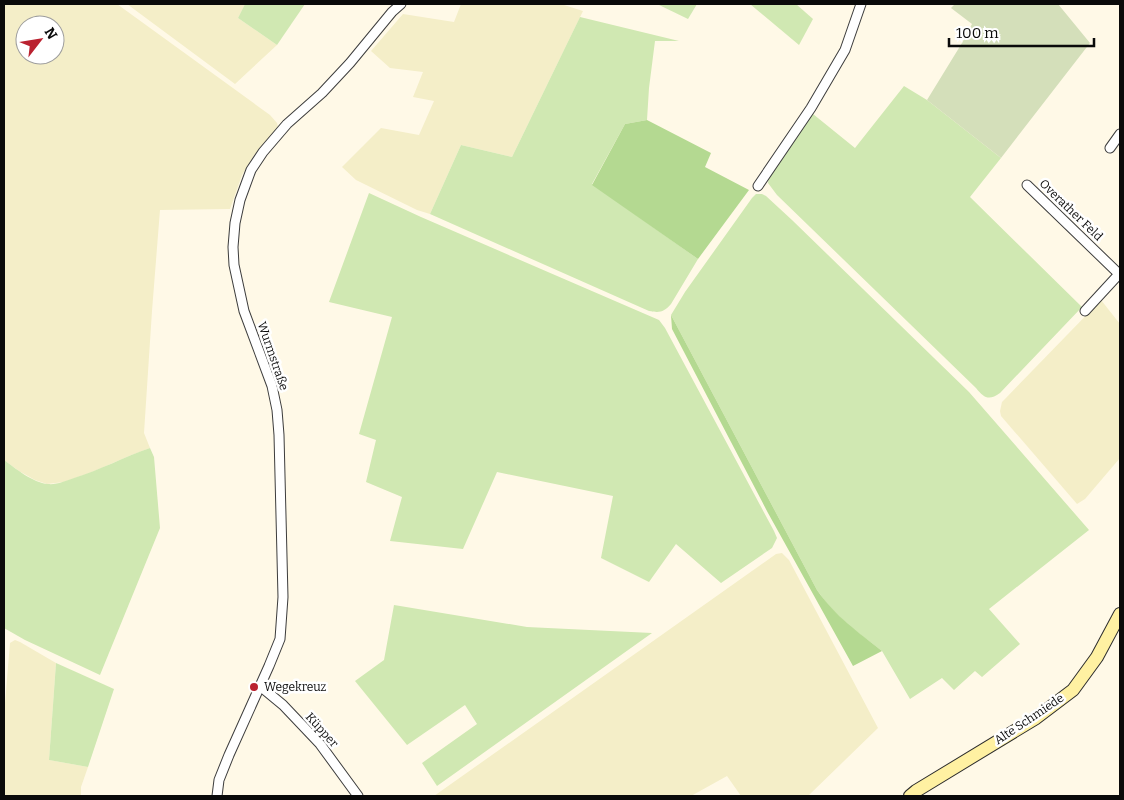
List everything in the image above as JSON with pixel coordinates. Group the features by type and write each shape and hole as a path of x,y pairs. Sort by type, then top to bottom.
{"street":[{"name":"Wurmstraße","path":"217,796 219,780 229,755 280,639 283,597 277,410 272,386 244,311 234,264 233,247 238,208 251,170 263,152 287,124 322,93 350,63 392,12 401,4"},
{"path":"758,186 810,108 845,50 861,4"},
{"path":"1110,148 1120,134"},
{"name":"Overather Feld","path":"1027,185 1120,274 1085,311"},
{"name":"Alte Schmiede","path":"910,796 1036,718 1073,690 1097,657 1120,614"},
{"name":"Küpper","path":"260,686 283,705 320,744 358,796"}],"shaded area":[{"path":"4,4 117,4 270,115 278,127 254,155 242,175 230,209 160,210 144,433 150,448 64,482 47,484 19,471 4,460"},
{"path":"127,4 245,4 238,18 277,45 235,84"},
{"path":"461,4 561,4 583,11 512,157 461,145 430,214 417,210 356,180 342,167 381,128 419,135 434,101 413,97 423,72 390,68 371,51 403,14 454,22"},
{"path":"1101,300 1120,324 1120,458 1085,499 1077,504 1001,416 1000,411 1002,402"},
{"path":"782,553 789,560 878,728 808,796 741,796 727,776 691,796 434,796 776,554"},
{"path":"15,640 56,663 49,760 88,767 81,787 81,796 4,796 4,715 10,643"}],"green space":[{"path":"245,4 305,4 277,45 238,18"},
{"path":"657,4 697,4 688,19"},
{"path":"750,4 796,4 813,19 799,45"},
{"path":"955,4 1058,4 1090,43 1001,158 927,100 972,24 951,8"},
{"path":"580,17 679,41 655,41 647,120 625,124 592,184 698,259 671,304 662,311 649,311 430,214 461,145 512,157"},
{"path":"904,86 927,100 1001,158 970,197 1082,307 1000,393 990,398 982,394 777,195 768,183 769,175 813,114 855,148"},
{"path":"647,120 711,153 705,167 749,190 698,259 592,185 625,124"},
{"path":"369,193 659,320 774,531 777,538 772,548 721,583 676,544 649,582 601,558 613,496 497,472 463,549 390,541 402,497 366,482 376,440 359,434 392,317 329,302"},
{"path":"756,194 766,196 792,220 969,392 1089,530 989,609 1020,644 982,677 975,671 954,690 942,678 910,699 882,651 848,625 828,605 817,590 671,315 685,292"},
{"path":"671,315 817,590 839,616 882,651 853,666 768,513 672,329"},
{"path":"150,448 154,457 160,528 100,675 25,640 4,628 4,460 24,475 36,481 54,484 84,475"},
{"path":"394,605 527,627 652,633 437,786 422,763 477,724 465,705 407,745 355,681 384,660"},
{"path":"56,663 114,689 88,767 49,760"}],"place":[{"name":"Wegekreuz","path":"254,687"}]}
